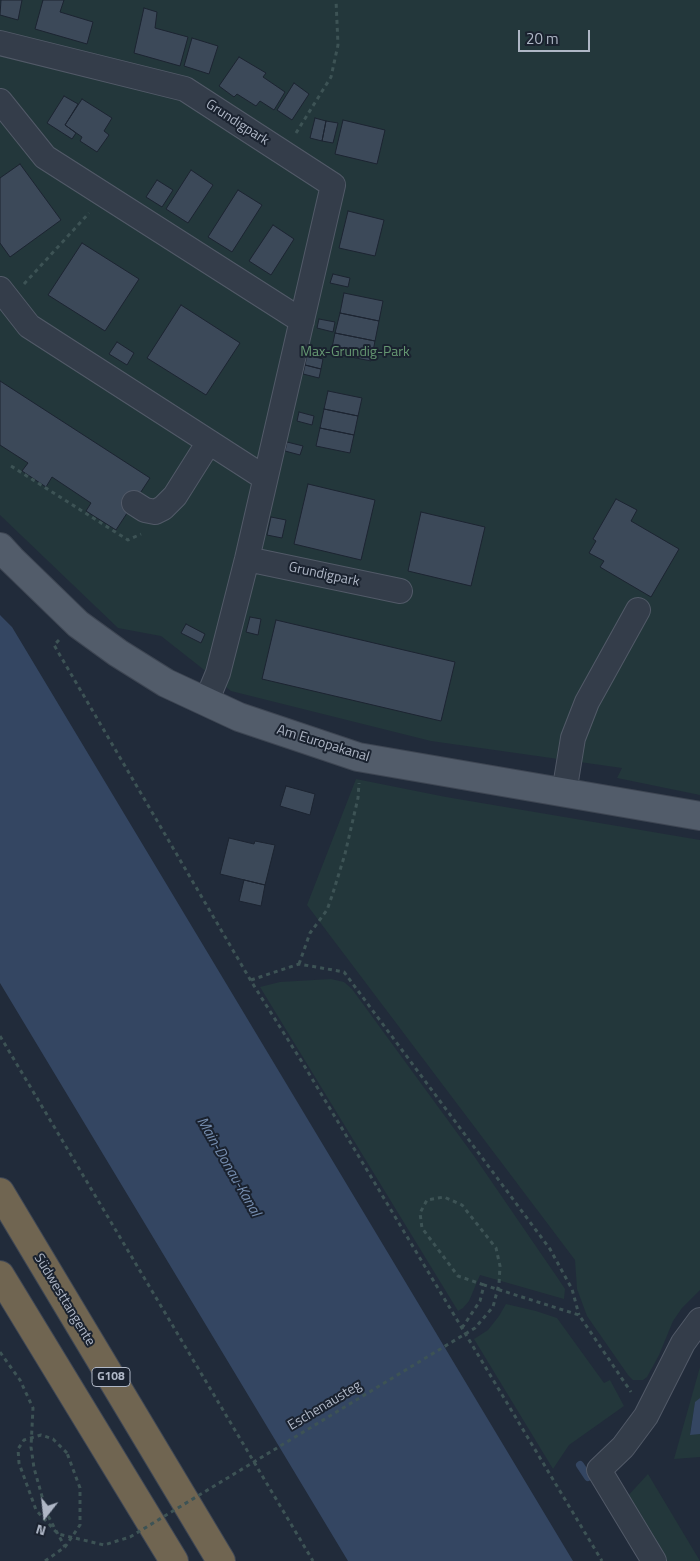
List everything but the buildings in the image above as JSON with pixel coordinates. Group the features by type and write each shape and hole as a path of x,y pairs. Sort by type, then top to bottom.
{"highway":[{"name":"Südwesttangente","path":"0,1192 221,1561"},
{"path":"0,1275 174,1561"}],"main road":[{"name":"Am Europakanal","path":"0,546 78,624 118,653 166,683 239,717 358,757 700,816"}],"street":[{"name":"Grundigpark","path":"0,43 184,89 333,185 247,559 218,673 206,702"},
{"path":"0,101 45,157 302,320"},
{"path":"5,295 29,326 265,478"},
{"path":"134,503 145,510 155,512 163,508 175,496 209,442"},
{"name":"Grundigpark","path":"247,559 400,591"},
{"path":"564,793 573,738 586,702 638,610"},
{"path":"654,1561 599,1470 623,1447 646,1416 683,1343 700,1320"}],"path":[{"path":"284,153 332,77 338,45 336,0"},
{"path":"5,295 104,195"},
{"path":"54,645 251,980 602,1561"},
{"path":"299,964 310,933 327,910 345,854 358,798 358,757"},
{"path":"251,980 299,964 344,972 550,1249 572,1289 579,1315 646,1416"},
{"path":"0,1036 313,1561"},
{"name":"Eschenausteg","path":"65,1547 80,1525 81,1506 80,1488 67,1453 53,1439 41,1435 24,1440 18,1449 19,1463 36,1510 58,1534 104,1545 130,1537 475,1328 493,1307 499,1284 500,1266 496,1248 462,1205 444,1197 428,1200 420,1213 422,1228 458,1276 484,1284"},
{"path":"462,1328 480,1301 484,1284 579,1315"},
{"path":"0,1352 20,1380 33,1408 31,1447 34,1468 47,1514 65,1547 46,1561"}],"green space":[{"name":"Max-Grundig-Park","path":"0,0 700,0 700,795 617,778 622,768 431,741 231,691 161,636 118,628 0,515"},
{"path":"356,779 446,797 700,840 700,1290 682,1308 673,1321 659,1355 647,1377 643,1380 633,1380 628,1375 587,1316 577,1289 575,1260 307,905"},
{"path":"331,979 344,982 352,989 474,1156 565,1289 564,1299 480,1275 469,1301 458,1311 260,987 280,982"},
{"path":"506,1304 557,1318 604,1383 610,1380 624,1406 569,1445 553,1469 474,1339 488,1330"},
{"path":"700,1367 700,1398 695,1403 690,1434 700,1434 700,1457 674,1459"},
{"path":"648,1474 700,1561 661,1561 625,1499"}],"water":[{"name":"Main-Donau-Kanal","path":"0,615 12,627 573,1561 348,1561 0,983"},
{"path":"700,1398 700,1434 690,1435 695,1402"}],"waterway":[{"path":"580,1465 588,1477"}]}
